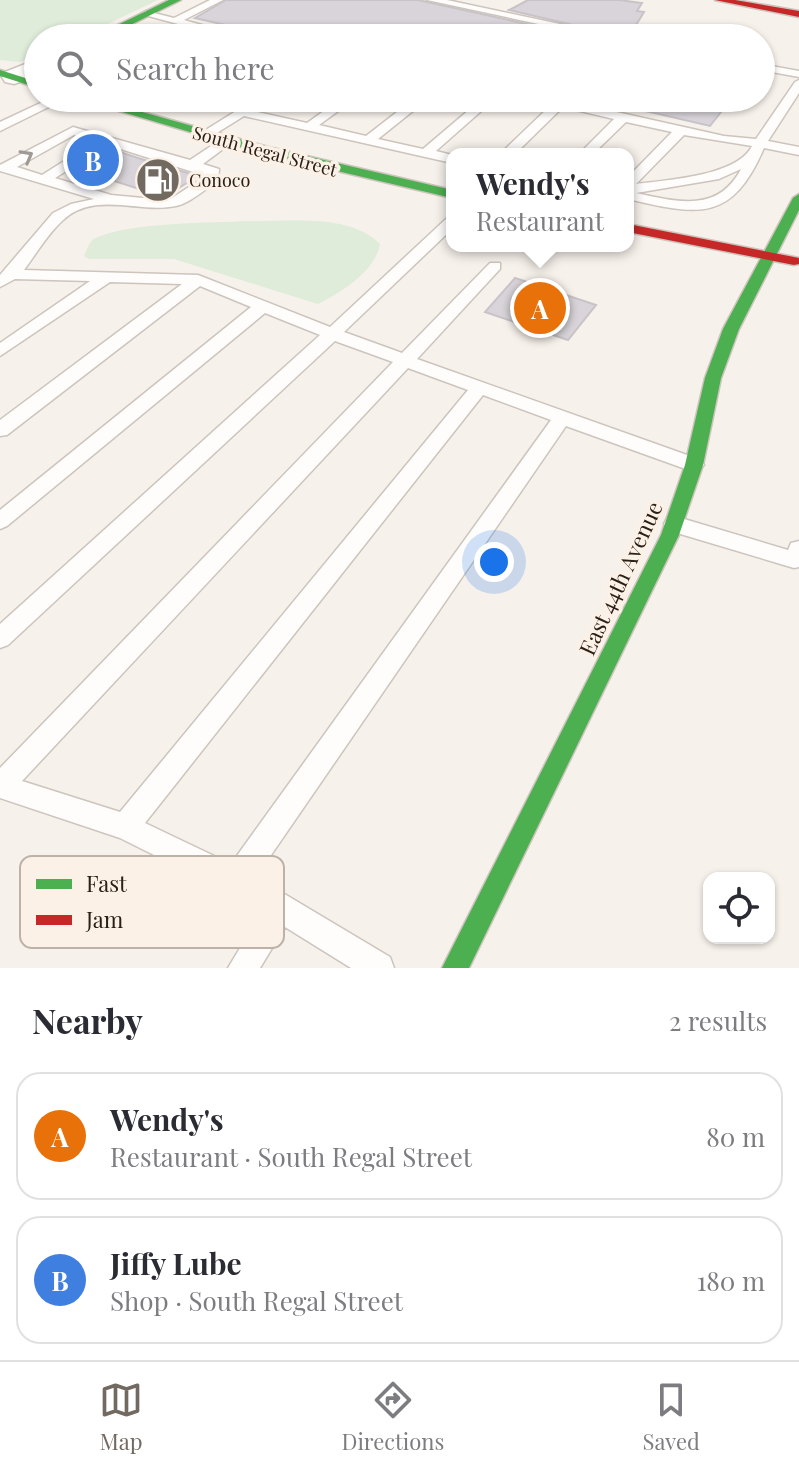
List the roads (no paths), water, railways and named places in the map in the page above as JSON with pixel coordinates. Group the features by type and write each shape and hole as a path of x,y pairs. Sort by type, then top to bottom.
{"street":[{"path":"125,24 176,0"},
{"path":"720,0 799,14"},
{"name":"South Regal Street","path":"125,112 225,143 340,172 446,193"},
{"name":"East 44th Avenue","path":"455,968 674,524 694,465 713,378 742,305 799,198"},
{"path":"634,229 799,262"}],"lane":[{"path":"175,21 218,0"},
{"path":"432,0 551,24"},
{"path":"146,14 187,24"},
{"path":"775,70 799,74"},
{"path":"634,192 687,205 721,200 743,177 760,143 799,84"},
{"path":"0,127 32,112"},
{"path":"202,136 242,112 446,158"},
{"path":"310,126 330,112"},
{"path":"370,139 405,112"},
{"path":"426,153 474,112"},
{"path":"513,148 551,112"},
{"path":"600,112 724,140 799,151"},
{"path":"592,148 623,117"},
{"path":"634,183 681,130"},
{"path":"73,131 107,140 214,172 213,178 176,202 164,204 110,199 5,168 73,131"},
{"path":"43,180 107,140"},
{"path":"192,165 225,143"},
{"path":"634,189 719,175 754,157"},
{"path":"6,278 58,216 76,207 110,199"},
{"path":"0,638 446,227"},
{"path":"185,856 125,827 0,786 495,266"},
{"path":"6,278 198,280 404,361 694,465"},
{"path":"0,351 104,279"},
{"path":"0,430 198,280"},
{"path":"0,521 262,307"},
{"path":"125,827 479,388"},
{"path":"254,856 562,418"},
{"path":"674,524 797,557"},
{"path":"284,910 379,968"},
{"path":"243,968 256,948"}],"place":[{"name":"Jiffy Lube","path":"93,160"},
{"name":"Conoco","path":"158,180"},
{"name":"Wendy's","path":"540,308"}]}
